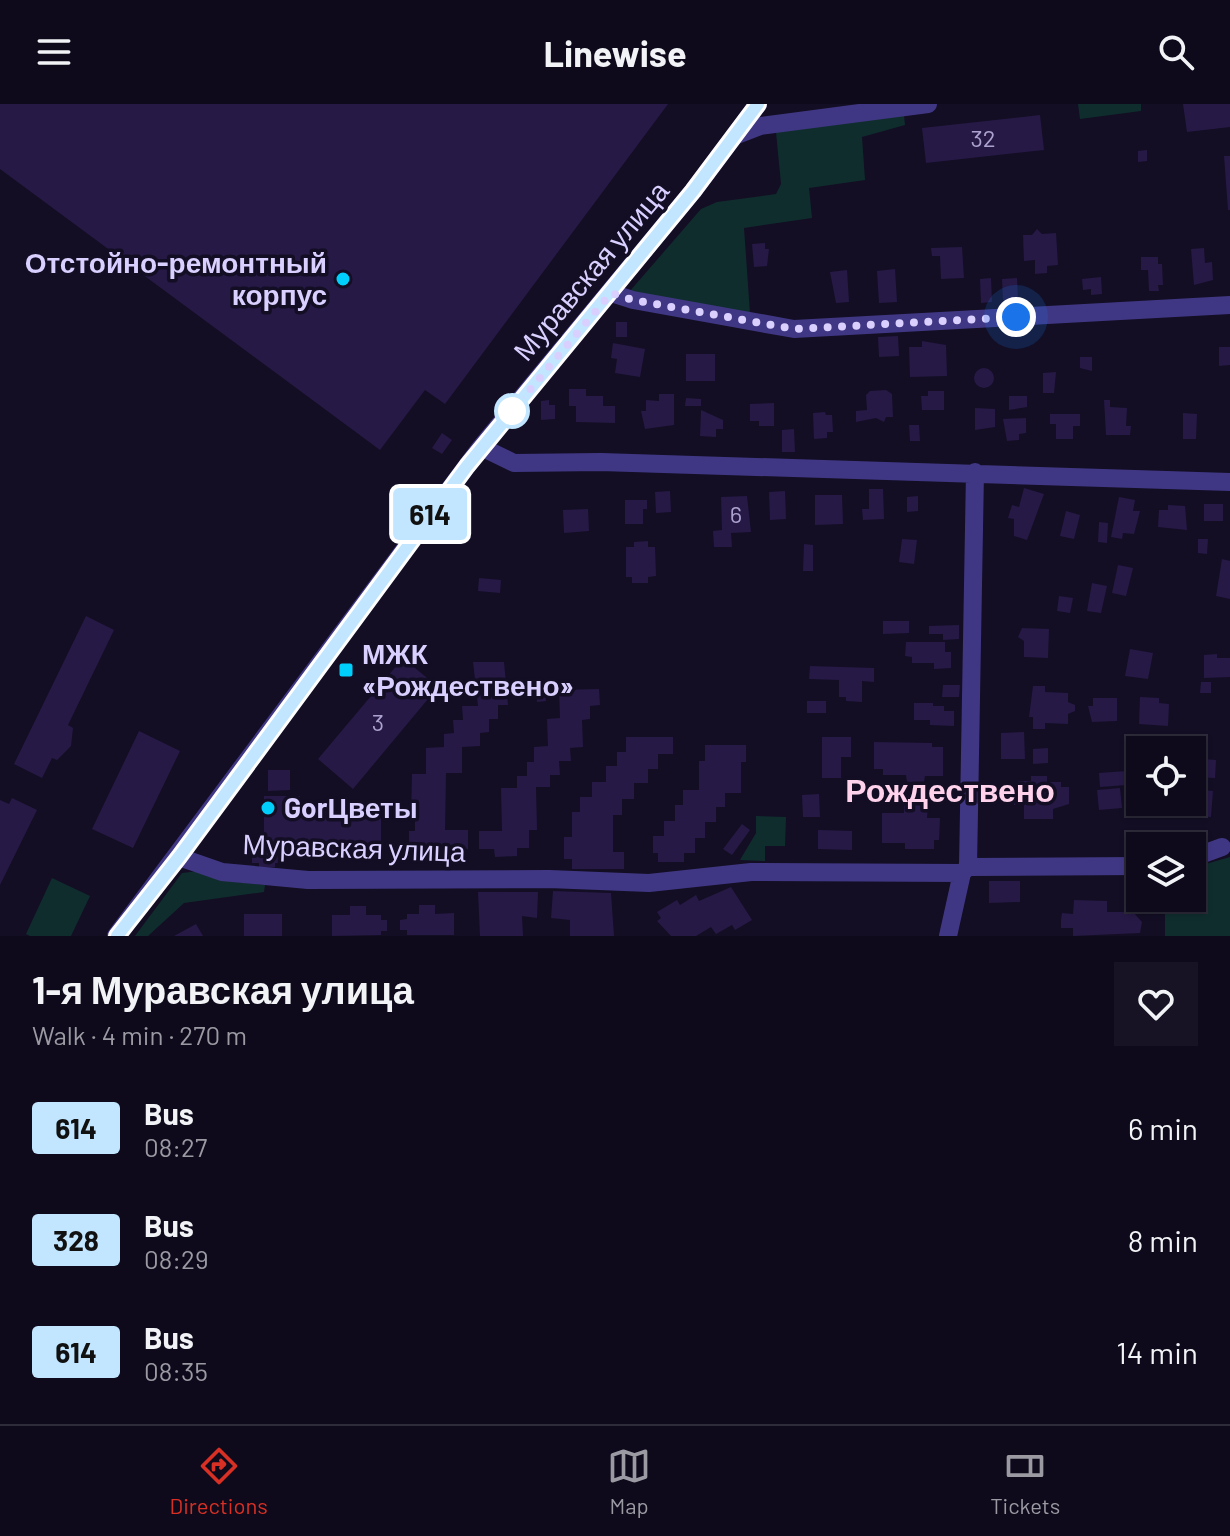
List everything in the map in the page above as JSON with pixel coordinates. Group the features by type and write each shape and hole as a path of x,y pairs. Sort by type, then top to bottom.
{"street":[{"name":"Муравская улица","path":"116,936 179,857 481,447 611,293 758,104"},
{"path":"734,137 760,126 928,104"},
{"path":"611,293 633,300 794,329 1230,305"},
{"path":"481,447 514,463 601,462 1230,482"},
{"path":"948,936 965,870 975,472"},
{"path":"1206,853 1222,847"},
{"name":"Муравская улица","path":"179,857 222,872 308,880 549,879 649,883 751,872 1126,866"}],"green space":[{"path":"1078,104 1141,104 1141,111 1080,119"},
{"path":"904,115 905,125 862,137 865,180 809,188 812,218 744,228 750,313 630,291 701,209 717,202 776,194 781,184 776,132"},
{"path":"756,816 786,817 785,846 765,846 765,861 740,860 756,833"},
{"path":"1230,857 1230,936 1165,936 1165,912 1206,912 1206,864"},
{"path":"199,871 237,882 265,885 264,892 184,903 148,936 135,936 182,873"},
{"path":"52,878 90,896 71,936 30,936 26,934"}],"building":[{"name":"Отстойно-ремонтный корпус","path":"0,104 668,104 445,404 425,390 380,450 0,169"},
{"path":"1183,104 1230,104 1230,127 1187,132"},
{"path":"1040,115 1044,150 926,163 922,128"},
{"path":"1147,150 1147,161 1138,162 1138,151"},
{"path":"1224,156 1230,156 1230,210 1228,210"},
{"path":"1037,229 1042,234 1056,233 1058,265 1047,266 1047,273 1035,274 1035,260 1024,261 1023,235 1032,235"},
{"path":"765,243 765,249 769,249 767,266 754,267 752,244"},
{"path":"962,247 964,278 941,279 940,256 932,256 931,248"},
{"path":"1204,248 1205,263 1212,262 1213,280 1194,285 1191,249"},
{"path":"1141,257 1158,257 1158,264 1162,264 1163,285 1158,285 1159,291 1149,291 1148,270 1141,270"},
{"path":"895,269 897,302 879,303 877,271"},
{"path":"847,270 849,302 836,303 830,272"},
{"path":"1101,277 1102,294 1091,295 1091,289 1083,290 1082,279"},
{"path":"991,278 992,302 981,303 980,279"},
{"path":"1017,278 1018,299 1003,300 1002,279"},
{"path":"616,322 627,322 627,337 616,337"},
{"path":"898,336 899,356 879,357 878,337"},
{"path":"922,341 946,345 947,376 910,377 909,347 922,347"},
{"path":"613,343 645,349 640,377 615,373 617,359 611,358"},
{"path":"1219,347 1230,347 1230,365 1219,366"},
{"path":"686,354 715,354 715,381 686,381"},
{"path":"1080,357 1092,357 1092,371 1080,368"},
{"path":"984,368 991,371 994,378 991,385 984,388 977,385 974,378 977,371"},
{"path":"1056,372 1054,393 1043,393 1043,373"},
{"path":"569,389 586,389 586,396 603,396 603,406 615,406 615,423 576,422 576,406 569,406"},
{"path":"886,390 892,394 893,417 886,417 884,422 876,418 856,422 856,411 867,410 866,395 870,391"},
{"path":"928,391 944,391 944,410 922,410 921,396 928,396"},
{"path":"659,394 674,394 674,425 645,429 641,411 646,411 646,400 659,401"},
{"path":"1009,396 1027,396 1027,407 1009,410"},
{"path":"686,398 701,399 701,406 685,406"},
{"path":"549,400 549,405 555,405 555,419 541,420 541,401"},
{"path":"1104,400 1110,400 1110,407 1127,408 1126,426 1131,426 1130,435 1106,435"},
{"path":"774,403 774,426 759,426 759,421 750,421 750,404"},
{"path":"975,408 995,409 995,427 975,430"},
{"path":"701,410 723,420 723,429 716,429 716,437 700,436"},
{"path":"813,413 832,415 833,432 827,432 827,438 814,439"},
{"path":"1183,413 1197,414 1196,439 1183,439"},
{"path":"1050,414 1080,414 1080,426 1073,426 1073,439 1056,439 1056,424 1050,424"},
{"path":"1026,418 1026,433 1019,434 1019,440 1007,441 1003,419"},
{"path":"909,425 919,425 920,441 910,441"},
{"path":"794,429 795,452 782,452 782,430"},
{"path":"442,433 452,440 442,454 432,448"},
{"path":"1024,488 1044,494 1027,540 1014,536 1014,519 1008,518 1012,505 1019,507"},
{"path":"869,489 883,489 884,519 863,520 862,509 869,509"},
{"path":"670,491 671,512 656,513 655,492"},
{"path":"785,491 786,519 770,520 769,492"},
{"path":"815,495 842,495 843,524 815,525"},
{"path":"747,496 751,532 731,533 732,547 714,547 713,531 722,530 721,497"},
{"path":"918,496 918,511 907,512 907,497"},
{"path":"1119,497 1135,500 1133,511 1140,511 1134,534 1123,533 1122,539 1111,537"},
{"path":"625,500 647,500 647,509 643,509 643,524 625,524"},
{"path":"1204,504 1223,504 1223,521 1204,521"},
{"path":"1168,505 1185,506 1187,530 1158,527 1159,510 1168,510"},
{"path":"588,509 589,531 564,533 563,510"},
{"path":"1066,511 1080,515 1074,539 1060,536"},
{"path":"1099,522 1108,523 1107,543 1098,542"},
{"path":"902,539 917,540 914,564 899,562"},
{"path":"1198,539 1208,539 1207,554 1198,553"},
{"path":"648,541 648,547 655,547 656,576 648,577 648,583 632,583 632,577 626,577 626,547 634,547 634,542"},
{"path":"804,544 813,545 813,571 803,571"},
{"path":"1222,559 1230,561 1230,599 1216,596"},
{"path":"1118,565 1133,568 1126,596 1112,593"},
{"path":"479,578 501,580 500,593 478,591"},
{"path":"1092,583 1107,586 1101,613 1087,611"},
{"path":"1059,596 1073,598 1070,613 1057,611"},
{"path":"86,616 114,630 68,725 73,728 71,746 57,760 52,758 42,778 14,764"},
{"path":"883,621 909,621 909,633 883,634"},
{"path":"959,625 959,639 943,640 943,634 929,634 929,626"},
{"path":"1022,628 1049,629 1048,658 1024,657 1024,641 1018,637"},
{"path":"906,642 945,642 945,652 951,652 951,668 934,669 934,663 912,663 912,657 905,656"},
{"path":"1130,649 1153,653 1148,679 1125,676"},
{"path":"1217,654 1217,658 1230,658 1230,677 1204,678 1204,655"},
{"path":"403,658 438,687 353,789 318,759"},
{"path":"473,662 504,662 508,705 498,705 498,719 489,719 489,732 480,733 480,746 462,747 462,773 446,773 445,830 468,830 468,849 409,850 409,831 415,831 415,817 411,817 412,774 426,774 426,748 444,747 444,734 454,733 453,720 463,720 462,706 478,706"},
{"path":"810,666 874,668 874,682 862,681 862,702 846,701 846,697 839,697 839,680 809,679"},
{"path":"1201,682 1211,682 1211,693 1200,693"},
{"path":"943,685 960,685 959,697 942,697"},
{"path":"1033,686 1045,686 1045,692 1068,693 1068,702 1075,705 1075,711 1068,714 1068,724 1045,723 1045,729 1033,729 1033,717 1029,717"},
{"path":"599,689 600,705 590,706 590,719 582,720 583,747 570,748 571,761 559,761 560,775 550,775 550,787 536,787 537,830 529,830 529,848 517,848 517,856 495,857 494,849 479,849 479,831 502,831 501,788 517,788 517,776 527,776 527,762 534,762 534,747 548,746 547,719 560,718 559,690"},
{"path":"545,690 546,701 537,702 536,691"},
{"path":"1140,697 1159,698 1159,703 1169,704 1168,726 1139,724"},
{"path":"1093,698 1117,698 1117,721 1092,722 1088,706 1093,706"},
{"path":"807,701 826,701 826,713 807,713"},
{"path":"914,703 933,703 933,706 944,706 944,711 954,711 954,726 930,725 930,720 914,720"},
{"path":"139,731 180,751 133,848 92,829"},
{"path":"1024,732 1025,759 1001,759 1001,733"},
{"path":"626,737 673,737 673,754 658,754 658,769 648,769 648,783 634,783 634,799 622,799 622,815 613,815 613,852 624,852 624,869 572,869 572,859 564,859 564,837 572,837 572,812 580,812 580,797 592,797 592,782 606,782 606,766 617,766 617,752 626,752"},
{"path":"822,737 851,737 851,757 841,757 841,778 822,778"},
{"path":"874,742 932,743 932,747 943,747 943,776 925,776 924,782 907,782 906,775 883,775 883,769 874,769"},
{"path":"705,745 746,745 746,762 741,762 741,793 725,793 725,807 716,807 716,822 705,822 705,838 695,838 695,853 684,853 684,862 658,862 658,853 653,853 653,836 664,836 664,821 675,821 675,805 683,805 683,790 699,790 699,761 705,761"},
{"path":"1048,748 1048,763 1033,764 1033,749"},
{"path":"1206,759 1216,760 1215,778 1206,778"},
{"path":"268,770 290,770 290,790 268,791"},
{"path":"1126,771 1126,785 1100,787 1099,773"},
{"path":"1031,776 1047,776 1047,782 1061,782 1061,787 1069,787 1069,804 1053,809 1053,819 1024,819 1024,805 1014,805 1010,787 1018,787 1018,781 1031,781"},
{"path":"1120,788 1122,808 1099,810 1097,790"},
{"path":"1206,790 1213,791 1211,817 1199,816 1206,816"},
{"path":"819,794 820,817 803,817 802,795"},
{"path":"264,796 300,796 300,811 381,811 381,852 282,852 282,863 275,863 275,867 259,867 259,863 252,863 252,843 264,843"},
{"path":"12,798 37,810 0,885 0,800 9,804"},
{"path":"904,805 928,805 927,818 940,818 939,840 934,840 934,849 905,849 905,843 882,843 882,813 904,813"},
{"path":"742,824 750,830 732,855 723,849"},
{"path":"818,830 852,831 852,850 818,849"},
{"path":"989,881 1020,881 1020,902 989,903"},
{"path":"731,887 752,920 735,930 732,925 716,934 711,927 696,936 671,936 657,921 661,918 657,912 677,900 680,905 696,895 699,901"},
{"path":"553,891 611,893 614,936 570,936 570,920 551,918"},
{"path":"478,892 538,892 537,918 522,916 523,936 480,936"},
{"path":"1074,900 1107,901 1107,912 1133,912 1142,922 1140,933 1073,936 1073,928 1061,928 1061,920 1062,913 1073,914"},
{"path":"419,905 435,905 435,914 454,913 454,935 407,935 407,930 400,930 400,920 407,919 407,914 419,914"},
{"path":"350,906 366,906 366,915 381,915 381,920 387,920 387,931 381,931 381,935 332,936 332,915 350,915"},
{"path":"244,914 282,914 282,936 244,936"},
{"path":"196,924 203,936 174,936"}],"bus line":[{"name":"614","path":"117,936 179,857 481,447 611,293 758,104"}],"place":[{"name":"Отстойно-ремонтный корпус","path":"343,279"},
{"name":"МЖК «Рождествено»","path":"346,670"},
{"name":"GorЦветы","path":"268,808"}],"district":[{"name":"Рождествено","path":"950,791"}],"route":[{"path":"512,411 611,293 633,300 794,329 1016,317"}]}
